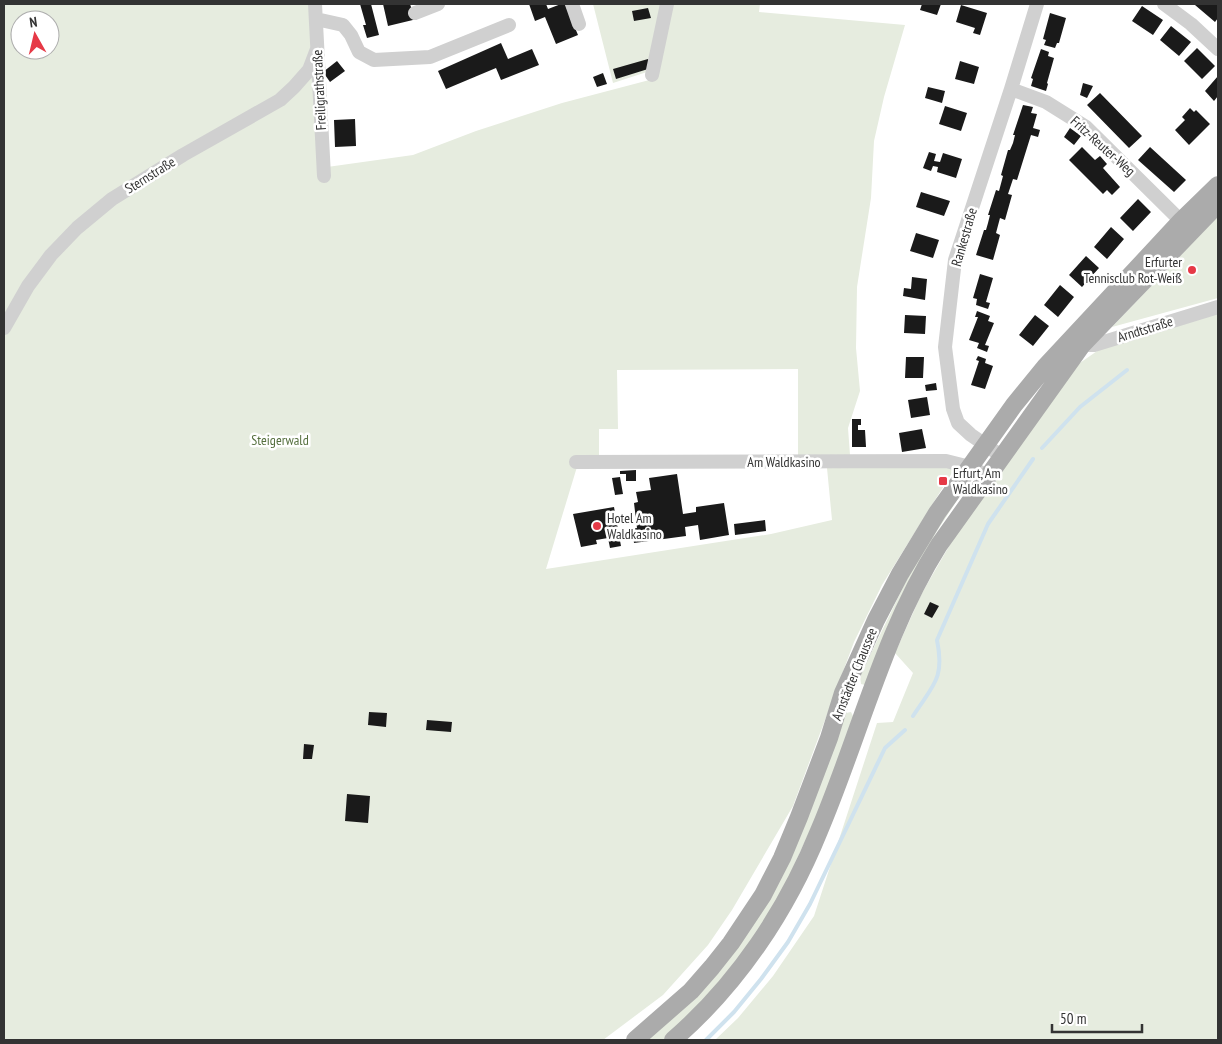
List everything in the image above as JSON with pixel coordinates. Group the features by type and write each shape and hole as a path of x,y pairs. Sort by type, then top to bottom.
{"main road":[{"path":"1077,341 1181,221 1218,185"},
{"path":"1077,341 1218,204"},
{"name":"Arnstädter Chaussee","path":"635,1040 685,997 712,967 731,943 763,895 782,858 799,817 829,738 843,693 876,620 900,574 930,523 1014,405 1077,341"},
{"name":"Arnstädter Chaussee","path":"673,1040 718,996 745,963 770,927 795,884 819,831 872,688 926,566 1002,457 1077,341"}],"street":[{"name":"Freiligrathstraße","path":"315,4 324,176"},
{"path":"416,13 438,4"},
{"path":"572,4 579,24"},
{"path":"652,75 667,4"},
{"name":"Rankestraße","path":"1002,457 958,423 951,402 945,347 955,260 1037,4"},
{"path":"1164,4 1191,24 1218,49"},
{"path":"316,19 343,25 351,35 359,52 374,60 430,57 509,25"},
{"name":"Sternstraße","path":"4,328 28,286 51,256 78,228 112,199 182,155 280,100 294,88 309,70 317,49"},
{"name":"Fritz-Reuter-Weg","path":"1011,89 1046,102 1086,127 1181,221"},
{"name":"Arndtstraße","path":"1077,341 1094,345 1218,307"},
{"name":"Am Waldkasino","path":"576,462 946,461 970,467 988,476"}],"green space":[{"name":"Steigerwald","path":"4,4 311,4 320,168 413,155 476,131 562,103 657,78 672,4 760,4 759,12 905,25 884,97 874,141 871,198 857,287 856,348 860,391 848,428 850,455 798,456 798,369 617,370 618,429 599,429 599,458 580,457 546,569 771,534 832,520 827,468 955,468 882,585 854,642 793,806 732,910 708,945 663,995 603,1040 4,1040"},
{"path":"593,4 662,4 650,71 613,83"},
{"name":"Erfurter Tennisclub Rot-Weiß","path":"1218,216 1218,298 1112,327"},
{"path":"1218,313 1218,1040 715,1040 738,1018 773,976 814,916 877,723 893,722 913,673 895,653 922,593 959,529 1077,365 1100,349"},
{"path":"967,485 937,531 910,579 865,685 861,684 860,676 909,575 936,529"},
{"path":"851,712 853,716 825,797 778,901 742,956 679,1026 663,1040 645,1040 724,964 842,720 846,713"}],"building":[{"path":"360,4 371,4 379,35 367,38 363,25 366,25"},
{"path":"383,4 410,4 417,19 388,26"},
{"path":"529,4 546,4 548,9 565,4 578,35 556,44 545,17 535,21"},
{"path":"922,4 941,4 937,15 920,10"},
{"path":"1218,4 1218,18 1215,22 1195,5"},
{"path":"961,5 987,13 980,35 973,33 975,28 956,22"},
{"path":"1142,6 1163,20 1153,35 1132,21"},
{"path":"648,8 651,18 634,21 632,11"},
{"path":"1050,13 1066,18 1059,43 1057,43 1055,48 1044,45 1046,40 1043,39"},
{"path":"1171,26 1191,42 1179,56 1160,40"},
{"path":"501,43 508,59 532,49 539,65 501,80 496,68 446,89 438,71"},
{"path":"1197,48 1215,66 1202,79 1184,61"},
{"path":"1041,49 1049,52 1048,56 1054,58 1046,91 1031,86 1033,79 1031,78"},
{"path":"648,59 650,66 647,67 648,69 616,79 613,69"},
{"path":"337,61 345,71 330,82 323,72"},
{"path":"960,61 979,67 974,84 955,79"},
{"path":"603,73 607,84 597,87 593,77"},
{"path":"1218,76 1218,96 1214,101 1205,91"},
{"path":"1083,83 1093,86 1087,98 1080,95"},
{"path":"928,87 945,91 942,103 925,98"},
{"path":"1100,93 1142,136 1129,148 1087,105"},
{"path":"1023,105 1033,107 1031,113 1037,114 1033,128 1040,130 1038,137 1031,135 1017,180 1013,179 1008,194 1012,195 1005,220 1000,218 996,233 1000,235 993,260 976,255 984,230 986,230 990,215 988,215 996,190 999,191 1003,176 1001,175 1008,150 1010,150 1013,143 1015,135 1013,135"},
{"path":"945,106 967,113 961,131 939,124"},
{"path":"1190,108 1194,112 1196,110 1210,124 1189,145 1175,130 1185,120 1182,117"},
{"path":"355,119 356,146 335,147 334,120"},
{"path":"1070,128 1081,136 1074,145 1064,137"},
{"path":"1082,147 1095,160 1100,156 1107,164 1103,168 1120,187 1112,195 1107,190 1103,194 1069,160"},
{"path":"1150,147 1186,180 1174,192 1138,160"},
{"path":"929,152 936,154 934,161 940,162 943,153 962,159 956,178 937,172 938,167 933,166 931,171 923,168"},
{"path":"921,192 950,201 944,216 916,207"},
{"path":"1138,199 1151,212 1133,231 1120,218"},
{"path":"1111,227 1124,239 1107,259 1094,247"},
{"path":"916,233 939,240 933,258 910,251"},
{"path":"1086,256 1099,268 1082,287 1069,275"},
{"path":"980,274 993,278 986,302 990,303 988,309 976,305 977,299 973,298"},
{"path":"912,277 927,279 925,300 903,296 904,288 911,289"},
{"path":"1060,285 1074,297 1058,317 1044,305"},
{"path":"977,311 990,316 988,321 994,323 985,345 989,346 987,352 977,348 979,343 969,340 978,317 975,317"},
{"path":"905,315 926,316 925,334 904,333"},
{"path":"1035,315 1049,326 1033,346 1019,335"},
{"path":"978,356 986,359 985,363 993,366 985,389 971,385 979,361 976,360"},
{"path":"906,357 924,357 923,378 905,378"},
{"path":"936,383 937,390 926,391 925,385"},
{"path":"927,397 930,415 911,418 908,400"},
{"path":"852,419 861,419 861,425 858,425 858,430 865,430 866,447 852,447"},
{"path":"922,429 926,448 902,452 899,433"},
{"path":"636,470 636,481 626,481 626,474 620,474 620,471"},
{"path":"677,474 683,514 696,512 696,507 724,503 729,535 700,540 698,525 685,527 686,536 634,543 632,529 637,528 634,503 638,502 636,492 651,490 649,478"},
{"path":"620,477 623,494 615,495 612,478"},
{"path":"614,507 621,546 610,548 608,538 596,540 597,544 581,547 573,514"},
{"path":"765,520 766,531 735,535 734,524"},
{"path":"930,602 939,606 932,618 924,614"},
{"path":"369,712 387,713 386,727 368,725"},
{"path":"427,720 452,722 451,732 426,730"},
{"path":"304,744 314,745 312,759 303,759"},
{"path":"347,794 370,796 368,823 345,821"}],"waterway":[{"path":"1042,448 1080,407 1127,370"},
{"path":"913,716 936,681 939,664 937,640 988,524 1033,459"},
{"path":"706,1040 734,1012 788,942 810,904 885,748 905,730"}],"place":[{"name":"Erfurter Tennisclub Rot-Weiß","path":"1192,270"},
{"name":"Erfurt, Am Waldkasino","path":"943,481"},
{"name":"Hotel Am Waldkasino","path":"597,526"}]}
